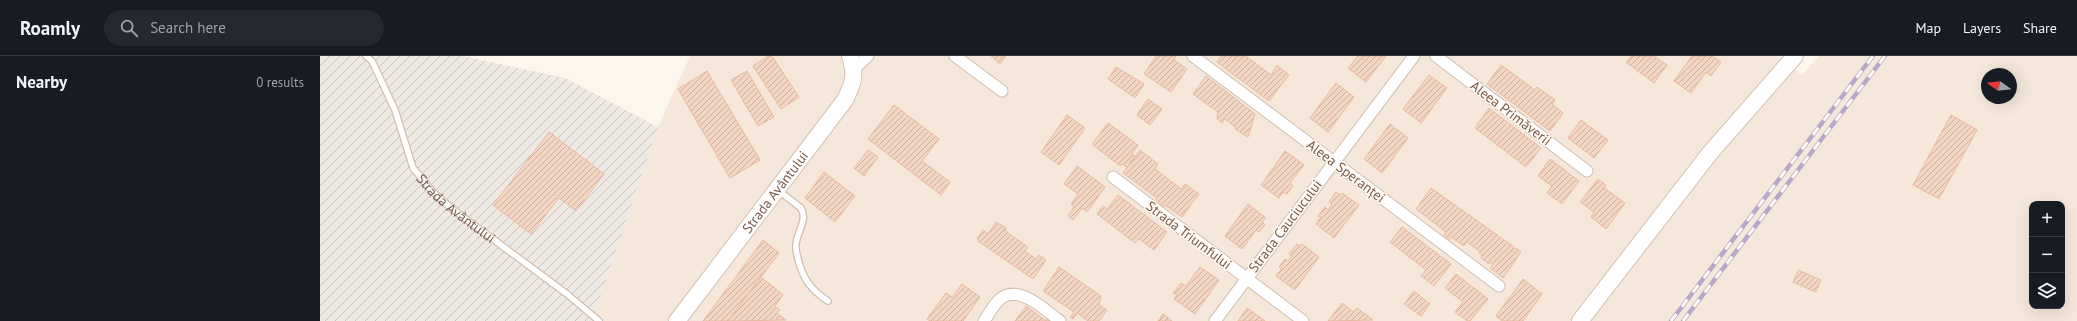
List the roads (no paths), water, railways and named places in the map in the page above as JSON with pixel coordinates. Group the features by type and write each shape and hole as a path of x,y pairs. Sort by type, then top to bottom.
{"main road":[{"path":"1580,321 1710,153 1795,56"},
{"name":"Strada Avântului","path":"677,321 845,100 854,84 852,63"}],"street":[{"path":"852,63 868,56"},
{"path":"955,56 1002,91"},
{"name":"Aleea Speranței","path":"1193,56 1500,286"},
{"name":"Strada Cauciucului","path":"1215,321 1414,56"},
{"name":"Aleea Primăverii","path":"1436,56 1587,171"},
{"name":"Strada Triumfului","path":"1113,177 1303,321"},
{"path":"984,321 1000,299 1005,295 1021,296 1031,300 1060,321"}],"lane":[{"name":"Strada Avântului","path":"366,56 372,61 389,96 413,168 433,192 451,208 567,294 599,321"},
{"path":"777,190 803,211 803,221 795,246 799,262 807,282 815,292 828,301"}],"railway":[{"path":"1671,321 1873,56"},
{"path":"1683,321 1885,56"}]}
